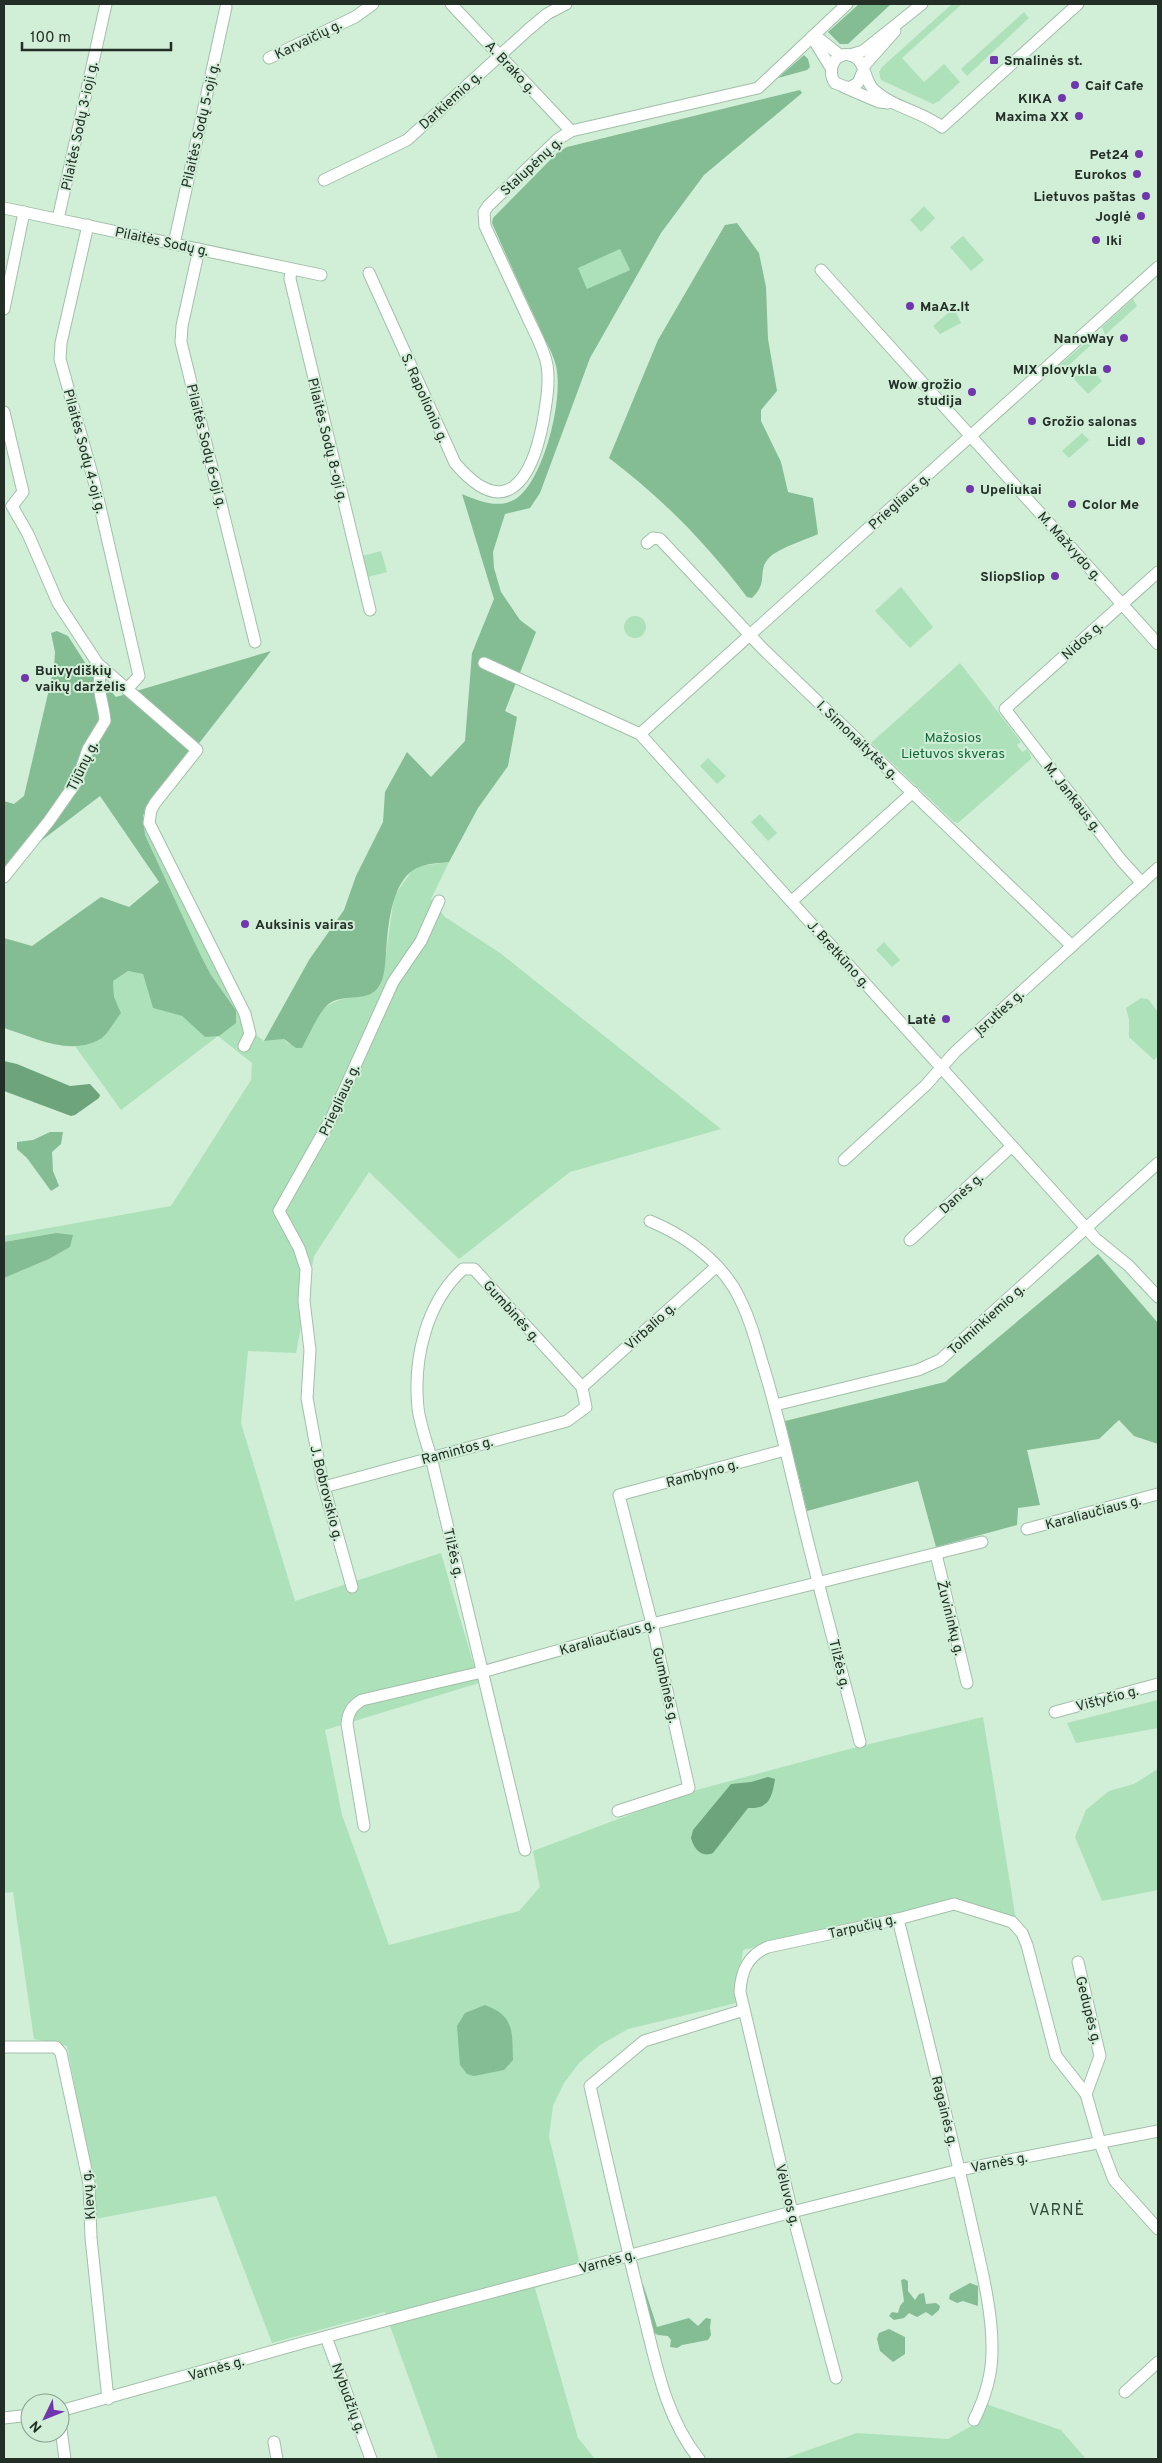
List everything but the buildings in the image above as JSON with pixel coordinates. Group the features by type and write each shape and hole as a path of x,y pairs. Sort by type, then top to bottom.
{"street":[{"name":"Pilaitės Sodų 3-ioji g.","path":"58,219 106,4"},
{"name":"Karvaičių g.","path":"269,58 356,17 373,4"},
{"name":"A. Brako g.","path":"451,4 571,131"},
{"name":"Darkiemio g.","path":"324,180 406,140 547,14 566,4"},
{"name":"Stalupėnų g.","path":"509,490 519,484 526,475 539,442 545,408 548,371 543,352 485,226 484,212 533,162 571,131 751,91 769,79 847,4"},
{"path":"831,68 834,61 862,51 922,4"},
{"path":"812,37 821,40 846,56 858,59 872,89 892,104 942,127 1078,4"},
{"name":"Pilaitės Sodų 5-oji g.","path":"174,244 226,7"},
{"path":"844,87 858,84 863,69 900,23"},
{"path":"812,37 831,68 832,79 844,87 879,102 892,104"},
{"name":"Pilaitės Sodų g.","path":"4,208 290,270 321,275"},
{"path":"4,309 24,212"},
{"name":"Pilaitės Sodų 4-oji g.","path":"88,225 61,343 60,359 95,485 139,676 127,689"},
{"name":"Pilaitės Sodų 6-oji g.","path":"199,249 182,326 181,342 255,642"},
{"name":"Priegliaus g.","path":"640,734 1158,267"},
{"name":"Pilaitės Sodų 8-oji g.","path":"290,270 292,288 370,610"},
{"name":"M. Mažvydo g.","path":"821,270 1158,644"},
{"name":"S. Rapolionio g.","path":"369,273 455,462 469,479 480,488 499,492 509,490"},
{"path":"4,412 24,492 8,504 28,534 58,603 87,649 103,668 197,750 155,803 151,810 149,823 246,1014 250,1034 244,1046"},
{"name":"I. Simonaitytės g.","path":"647,543 653,538 660,539 750,635 1072,946"},
{"name":"Nidos g.","path":"1005,709 1158,572"},
{"name":"J. Bretkūno g.","path":"484,663 640,734 1086,1228 1128,1266 1158,1297"},
{"name":"Tijūnų g.","path":"4,877 50,821 77,781 88,749 106,721 99,687 99,675 103,668"},
{"name":"M. Jankaus g.","path":"1005,709 1121,860 1142,883"},
{"path":"792,901 912,792"},
{"name":"Įsruties g.","path":"844,1160 924,1086 961,1046 1158,868"},
{"name":"Priegliaus g.","path":"304,1301 306,1269 299,1248 279,1211 332,1117 393,982 420,941 439,901"},
{"name":"Danės g.","path":"910,1240 1012,1146"},
{"name":"Tolminkiemio g.","path":"775,1405 910,1372 936,1363 1158,1163"},
{"name":"Tilžės g.","path":"650,1220 685,1238 717,1266 741,1302 756,1340 775,1405 860,1742"},
{"name":"Virbalio g.","path":"582,1387 717,1266"},
{"name":"Tilžės g.","path":"468,1268 450,1281 431,1313 416,1375 418,1410 525,1850"},
{"name":"Gumbinės g.","path":"468,1268 474,1269 582,1387"},
{"name":"J. Bobrovskio g.","path":"304,1301 310,1350 307,1398 324,1487 352,1587"},
{"name":"Ramintos g.","path":"324,1487 567,1421 586,1406 582,1387"},
{"name":"Rambyno g.","path":"619,1495 786,1450"},
{"name":"Karaliaučiaus g.","path":"1028,1529 1158,1494"},
{"name":"Gumbinės g.","path":"618,1811 689,1788 652,1624 619,1495"},
{"name":"Karaliaučiaus g.","path":"364,1826 347,1724 348,1714 353,1706 362,1700 482,1672 652,1624 982,1542"},
{"name":"Žuvininkų g.","path":"936,1554 967,1683"},
{"name":"Vištyčio g.","path":"1056,1712 1158,1684"},
{"name":"Tarpučių g.","path":"744,2010 740,1992 740,1980 744,1968 754,1954 761,1950 898,1919 954,1904 1012,1922 1022,1932 1056,2056 1086,2094"},
{"name":"Ragainės g.","path":"898,1919 982,2272 992,2349 985,2397 974,2420"},
{"name":"Gedupės g.","path":"1078,1962 1100,2056 1086,2094"},
{"path":"699,2459 685,2441 665,2397 628,2255 590,2086 644,2040 744,2010"},
{"name":"Vėluvos g.","path":"744,2010 792,2212 836,2378"},
{"name":"Klevų g.","path":"4,2047 56,2048 61,2053 89,2184 91,2238 108,2399"},
{"path":"1086,2094 1100,2143 1114,2180 1158,2229"},
{"name":"Varnės g.","path":"70,2408 326,2337 792,2212 959,2170 1158,2131"},
{"name":"Nybudžių g.","path":"326,2337 372,2459"},
{"path":"1125,2392 1158,2362"},
{"path":"4,2418 20,2416"},
{"path":"274,2442 276,2459"},
{"path":"63,2443 65,2459"}],"green space":[{"path":"952,4 962,4 902,58 924,82 944,64 960,82 933,104 881,80 879,72 882,67"},
{"path":"1024,12 1029,18 967,76 961,69"},
{"path":"924,206 935,218 921,232 910,220"},
{"path":"963,236 984,260 971,271 950,247"},
{"path":"620,249 630,270 587,290 577,268"},
{"path":"1133,299 1137,306 1105,335 1102,327"},
{"path":"954,308 961,323 940,334 933,326"},
{"path":"1088,341 1093,343 1058,375 1056,368"},
{"path":"1088,365 1102,381 1088,394 1073,378"},
{"path":"1082,433 1089,440 1069,458 1062,451"},
{"path":"381,551 387,572 368,577 362,556"},
{"path":"901,587 933,627 910,648 875,611"},
{"path":"635,616 643,619 646,627 643,635 635,638 627,635 624,627 627,619"},
{"name":"Mažosios Lietuvos skveras","path":"960,663 1021,742 1017,745 1022,752 1027,749 1031,759 958,823 954,822 871,743"},
{"path":"708,758 726,776 717,784 700,766"},
{"path":"760,814 777,833 768,841 751,822"},
{"path":"143,815 236,1008 211,975 201,956 145,835"},
{"path":"449,862 431,899 445,917 500,953 721,1129 570,1172 459,1259 369,1172 314,1256 296,1353 248,1351 241,1423 295,1601 441,1553 479,1683 325,1730 342,1815 389,1945 519,1911 540,1887 533,1851 693,1791 857,1747 983,1717 1016,1920 998,1912 952,1900 743,1950 736,2003 628,2029 600,2045 579,2063 564,2083 553,2106 549,2137 582,2272 535,2288 578,2438 595,2459 438,2459 385,2312 272,2343 216,2196 95,2219 93,2181 67,2046 34,2039 13,1892 4,1893 4,1278 49,1259 70,1247 56,1233 4,1242 4,1236 171,1206 251,1080 252,1063 218,1036 121,1110 75,1046 100,1040 114,997 113,981 128,971 143,974 153,1008 182,1016 205,1037 236,1009 244,1026 264,1041 284,1039 288,1044 328,1005 349,998 361,997 384,969 394,896 412,871 421,866"},
{"path":"884,942 900,960 892,967 876,950"},
{"path":"1141,998 1148,999 1158,1012 1158,1056 1154,1060 1129,1037 1129,1020 1126,1008"},
{"path":"1158,1700 1158,1728 1076,1743 1067,1723"},
{"path":"1158,1769 1158,1890 1102,1901 1075,1837 1086,1810 1109,1791 1134,1784"},
{"path":"986,2404 1061,2430 1086,2459 783,2459 857,2433 948,2439 975,2424"}],"shaded area":[{"path":"859,4 891,4 848,44 840,44 828,32"},
{"path":"804,55 808,59 810,67 807,70 778,78"},
{"path":"800,90 802,93 704,175 661,233 590,358 540,493 530,508 505,514 493,552 494,568 501,592 520,620 536,632 505,711 517,717 508,766 478,808 449,862 422,866 412,871 398,890 390,916 384,974 375,991 363,996 336,1000 326,1006 302,1048 296,1048 284,1039 264,1041 309,960 344,910 356,876 383,822 385,792 407,752 431,777 465,741 472,653 494,599 462,494 497,504 510,502 527,488 536,474 550,437 558,380 553,356 492,223 493,218 557,153 567,147","holes":["620,249 630,270 587,289 578,268"]},
{"path":"737,223 759,253 766,287 768,339 777,391 761,410 761,421 781,462 788,492 813,498 818,534 772,555 763,568 762,582 752,598 747,597 700,540 683,523 629,473 609,458 658,340 725,225"},
{"path":"57,631 68,636 86,664 116,697 271,651 143,815 145,835 201,956 211,975 236,1010 236,1023 219,1036 205,1037 182,1016 153,1008 143,974 128,971 113,981 114,997 121,1013 108,1032 99,1040 75,1046 63,1046 4,1028 4,938 32,946 101,897 129,907 159,882 100,796 4,869 4,801 14,804 24,796 54,668 55,652 51,633"},
{"path":"4,1061 17,1064 70,1086 90,1084 100,1095 99,1098 71,1116 4,1091"},
{"path":"50,1132 63,1132 61,1144 52,1152 53,1171 59,1186 51,1191 27,1158 17,1149 17,1142 33,1140"},
{"path":"56,1233 73,1235 70,1247 49,1259 4,1278 4,1242"},
{"path":"1098,1254 1158,1323 1158,1444 1134,1436 1119,1420 1099,1439 1027,1450 1040,1505 1018,1508 1017,1525 936,1547 918,1481 807,1511 785,1421 945,1382"},
{"path":"768,1777 775,1779 772,1792 765,1805 748,1808 713,1853 705,1854 699,1852 691,1838 693,1830 731,1784 751,1782"},
{"path":"485,2005 495,2009 507,2020 512,2033 513,2060 504,2070 474,2076 467,2074 460,2065 457,2026 465,2013"},
{"path":"901,2280 908,2281 908,2291 915,2300 919,2294 924,2293 926,2304 936,2303 940,2306 939,2310 932,2316 926,2312 917,2317 909,2313 904,2318 894,2320 889,2316 892,2312 898,2313 904,2301"},
{"path":"639,2283 643,2284 657,2327 689,2318 698,2326 706,2318 711,2319 711,2335 708,2340 682,2345 677,2348 670,2347 671,2340 668,2336 652,2332"},
{"path":"970,2283 978,2286 978,2306 963,2301 957,2303 949,2299 950,2294"},
{"path":"889,2329 905,2337 905,2354 893,2362 880,2351 877,2339 879,2333"}],"place":[{"name":"Smalinės st.","path":"994,60"},
{"name":"Caif Cafe","path":"1075,85"},
{"name":"KIKA","path":"1062,98"},
{"name":"Maxima XX","path":"1079,116"},
{"name":"Pet24","path":"1139,154"},
{"name":"Eurokos","path":"1137,174"},
{"name":"Lietuvos paštas","path":"1146,196"},
{"name":"Joglė","path":"1141,216"},
{"name":"Iki","path":"1096,240"},
{"name":"MaAz.lt","path":"910,306"},
{"name":"NanoWay","path":"1124,338"},
{"name":"MIX plovykla","path":"1107,369"},
{"name":"Wow grožio studija","path":"972,392"},
{"name":"Grožio salonas","path":"1032,421"},
{"name":"Lidl","path":"1141,441"},
{"name":"Upeliukai","path":"970,489"},
{"name":"Color Me","path":"1072,504"},
{"name":"SliopSliop","path":"1055,576"},
{"name":"Buivydiškių vaikų darželis","path":"25,678"},
{"name":"Auksinis vairas","path":"245,924"},
{"name":"Latė","path":"946,1019"}],"district":[{"name":"VARNĖ","path":"1057,2209"}]}
